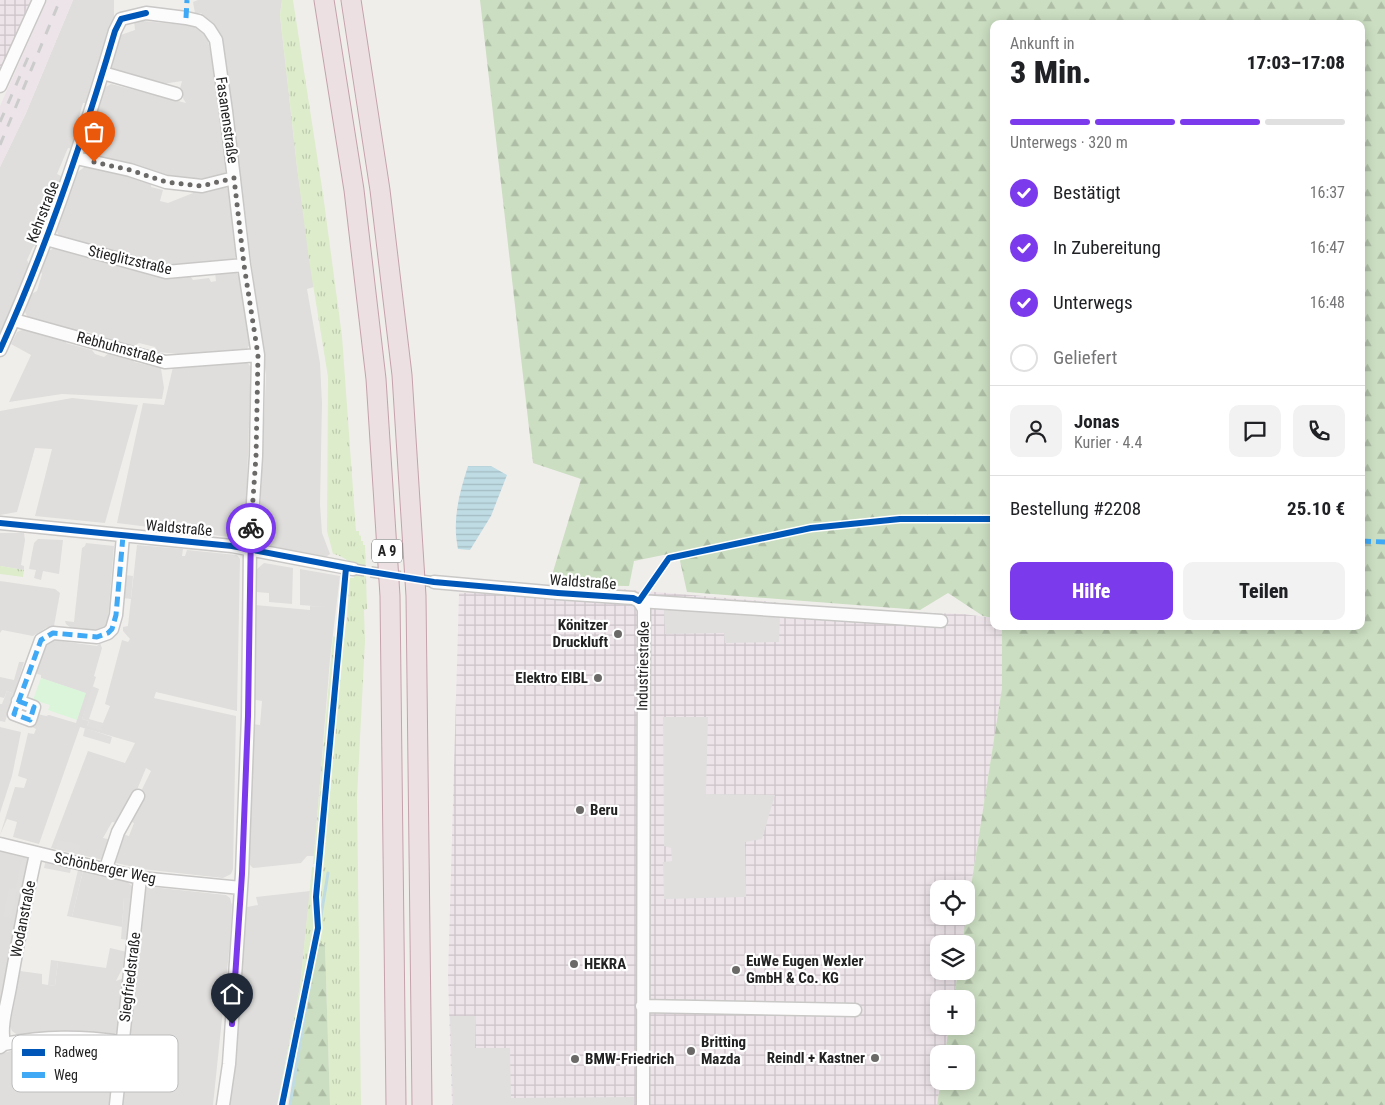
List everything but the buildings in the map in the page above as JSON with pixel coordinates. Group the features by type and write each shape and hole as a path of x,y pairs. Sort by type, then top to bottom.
{"highway":[{"name":"A 9","path":"324,0 354,190 376,379 390,596 396,1105"},
{"name":"A 9","path":"351,0 380,190 403,384 416,596 422,1105"}],"street":[{"path":"0,86 39,0"},
{"name":"Kehrstraße","path":"0,350 14,320 76,158 115,31 122,19 146,12"},
{"name":"Fasanenstraße","path":"146,12 199,21 209,29 216,40 244,265 258,355 256,456 250,548 247,726 241,888 229,1064 223,1105"},
{"path":"103,73 176,94"},
{"path":"76,158 130,170 166,182 202,186 234,178"},
{"name":"Stieglitzstraße","path":"46,239 166,272 244,265"},
{"name":"Rebhuhnstraße","path":"14,320 165,362 258,355"},
{"name":"Waldstraße","path":"0,523 250,548 353,570"},
{"path":"18,701 41,640 54,633 97,637 108,633 112,629 116,615 123,536"},
{"name":"Waldstraße","path":"434,582 633,598 639,601"},
{"name":"Industriestraße","path":"639,601 941,620"},
{"name":"Industriestraße","path":"639,601 644,609 643,1105"},
{"path":"106,868 118,832 138,796"},
{"name":"Schönberger Weg","path":"0,844 36,854 106,868 140,878 241,888"},
{"name":"Wodanstraße","path":"2,1045 6,1004 23,911 36,854"},
{"name":"Siegfriedstraße","path":"123,1035 140,878"},
{"path":"642,1006 855,1010"},
{"name":"Siegfriedstraße","path":"116,1105 117,1092"}],"shaded area":[{"path":"0,0 35,0 0,82"},
{"path":"47,0 73,0 26,113 0,167 0,106"},
{"path":"73,0 114,0 114,20 86,103 83,103 78,120 81,125 73,149 68,148 57,174 63,177 55,196 52,196 42,222 46,223 38,244 33,247 27,260 30,266 0,337 0,167 26,113"},
{"path":"198,0 282,0 280,15 297,167 314,287 307,289 320,363 322,403 320,504 322,533 330,554 326,557 261,545 259,539 266,375 223,41 216,28 201,13 195,13 193,2"},
{"path":"134,20 193,26 207,37 212,58 227,168 222,175 179,179 87,154 86,149 104,88 111,84 186,103 179,92 182,81 156,85 114,73 111,67 118,36 135,30"},
{"path":"87,165 152,182 151,187 163,190 160,201 168,203 193,193 193,189 224,185 230,191 238,254 233,260 179,268 62,238 56,229 78,172"},
{"path":"57,247 173,276 190,276 193,280 209,278 211,282 216,281 215,272 234,271 240,276 251,342 247,349 180,354 157,352 155,347 139,343 134,346 99,337 81,329 78,332 28,318 24,310 31,294 37,291 42,274 40,270 48,251"},
{"path":"24,329 66,340 66,343 92,350 95,354 104,357 110,352 135,358 134,362 161,368 164,388 162,399 62,394 9,402 31,355 11,344 17,332"},
{"path":"244,359 251,367 245,539 117,523 143,403 164,405 173,367"},
{"path":"72,398 138,405 105,523 35,516 52,449 35,448 17,512 0,515 0,411"},
{"path":"0,533 24,533 25,540 21,565 24,566 24,570 0,566"},
{"path":"38,539 63,540 59,574 43,571 41,580 34,578 36,570 29,569 34,543"},
{"path":"86,543 114,546 108,619 106,626 99,630 71,628 65,621 74,622 82,548"},
{"path":"137,545 183,549 182,556 185,556 187,550 237,555 240,559 237,711 156,692 154,698 236,716 233,869 231,874 223,878 142,869 112,862 122,834 129,836 134,823 127,820 151,771 146,768 134,797 119,823 112,822 103,838 112,840 103,860 51,848 88,751 125,763 135,743 80,727 39,844 13,837 17,822 7,819 0,835 15,787 24,788 27,779 18,776 28,733 34,734 36,729 32,727 37,714 49,715 76,723 85,693 41,678 41,675 34,673 44,645 48,642 53,640 97,646 100,643 102,648 94,676 96,677 82,719 89,721 87,726 103,723 110,706 105,704 122,640 128,642 130,639 123,631 123,627 128,626"},
{"path":"264,563 293,568 292,604 269,602 269,593 256,592 257,569"},
{"path":"300,569 340,576 330,659 314,856 307,856 301,863 253,868 249,864 252,724 260,725 262,701 252,699 255,605 310,610 310,606 326,607 300,605"},
{"path":"125,575 133,576 131,599 123,598"},
{"path":"0,581 55,589 60,593 54,626 46,628 33,636 2,630 0,633"},
{"path":"620,589 860,611 963,614 990,617 990,630 1002,630 1002,688 972,880 930,880 930,925 965,925 963,935 930,935 930,980 957,980 955,990 930,990 930,1035 948,1035 946,1045 930,1045 930,1090 940,1090 937,1105 452,1105 448,976 459,593"},
{"path":"664,609 780,617 779,642 725,643 724,633 665,634"},
{"path":"19,662 24,662 14,694 7,691 4,698 0,697 0,677 14,680"},
{"path":"92,686 99,689 89,719 103,723 101,731 87,726 89,721 82,719"},
{"path":"7,691 14,694 5,722 0,721 0,704 2,704"},
{"path":"663,717 708,717 706,794 775,795 762,839 745,842 746,897 664,899 663,862 672,861 671,848 664,846"},
{"path":"0,727 21,732 12,776 0,813"},
{"path":"85,728 112,737 110,744 83,736"},
{"path":"58,840 80,845 78,854 56,849"},
{"path":"0,848 31,855 0,1017"},
{"path":"22,859 29,860 23,891 17,890 11,918 3,916 9,888 16,889"},
{"path":"46,859 72,865 70,873 44,868"},
{"path":"78,870 83,871 72,917 67,916"},
{"path":"83,871 125,880 131,885 133,889 131,898 124,898 122,927 72,917"},
{"path":"142,886 226,895 230,898 232,905 230,942 213,1105 121,1105 122,1092 178,1092 178,1035 128,1035"},
{"path":"310,891 300,987 277,1105 229,1105 247,907 258,905 256,897"},
{"path":"124,898 131,898 128,940 121,939"},
{"path":"110,948 127,952 126,961 116,981 124,978 120,1028 113,1035 55,1032 18,1035 12,1031 10,1026 20,971 42,974 42,984 55,986 58,961 106,968"},
{"path":"51,960 58,961 55,986 48,985"},
{"path":"450,1016 476,1016 475,1048 510,1048 511,1098 634,1097 634,1105 453,1105"},
{"path":"12,1051 12,1092 112,1092 111,1105 0,1105 0,1054"}],"green space":[{"path":"282,0 293,0 323,194 342,336 356,531 359,531 361,541 365,545 367,609 364,610 365,641 357,798 361,1105 330,1105 325,946 318,941 322,918 320,897 341,646 343,646 347,618 350,578 354,578 353,563 333,554 327,531 328,377 309,260 297,167 280,15"},
{"path":"480,0 1385,0 1385,1105 937,1105 940,1090 975,1090 975,1045 946,1045 948,1035 975,1035 975,990 955,990 957,980 975,980 975,935 963,935 965,925 975,925 975,880 972,880 1002,688 1002,630 1365,630 1365,20 990,20 990,617 983,616 948,593 920,610 687,592 678,552 634,561 629,586 549,585 581,479 533,463"},
{"path":"0,566 24,570 23,577 0,574"},
{"path":"333,636 337,638 318,864 313,864"},
{"path":"41,678 86,693 77,720 48,710 50,705 33,700"},
{"path":"312,867 317,868 314,900 317,918 280,1105 277,1105 300,987"},
{"path":"318,941 325,946 330,1105 291,1105"}],"water":[{"path":"468,466 491,466 507,475 491,516 470,550 458,549 456,538 456,517 459,497"}],"waterway":[{"path":"290,1105 328,873"}],"tunnel":[{"path":"353,569 434,582"}],"railway":[{"path":"0,145 60,0"},
{"path":"0,122 29,55"}],"marked path":[{"path":"186,18 187,0"},
{"path":"18,701 34,707 30,720 14,714 41,640 53,633 97,637 108,633 112,629 116,615 123,536"},
{"path":"1365,541 1385,542"}],"cycle path":[{"path":"0,350 49,233 115,31 121,19 146,13"},
{"path":"0,523 232,546 434,582 633,598 639,601 669,558 811,528 900,519 990,519"},
{"path":"282,1105 318,928 316,897 346,568"}],"way so far":[{"path":"94,162 130,170 166,182 202,186 234,178 244,265 258,355 256,456 251,528"}],"place":[{"name":"Könitzer Druckluft","path":"618,634"},
{"name":"Elektro EIBL","path":"598,678"},
{"name":"Beru","path":"580,810"},
{"name":"HEKRA","path":"574,964"},
{"name":"EuWe Eugen Wexler GmbH & Co. KG","path":"736,970"},
{"name":"Britting Mazda","path":"691,1051"},
{"name":"Reindl + Kastner","path":"875,1058"},
{"name":"BMW-Friedrich","path":"575,1059"}],"route":[{"path":"232,1024 242,874 248,716 251,528"}]}
